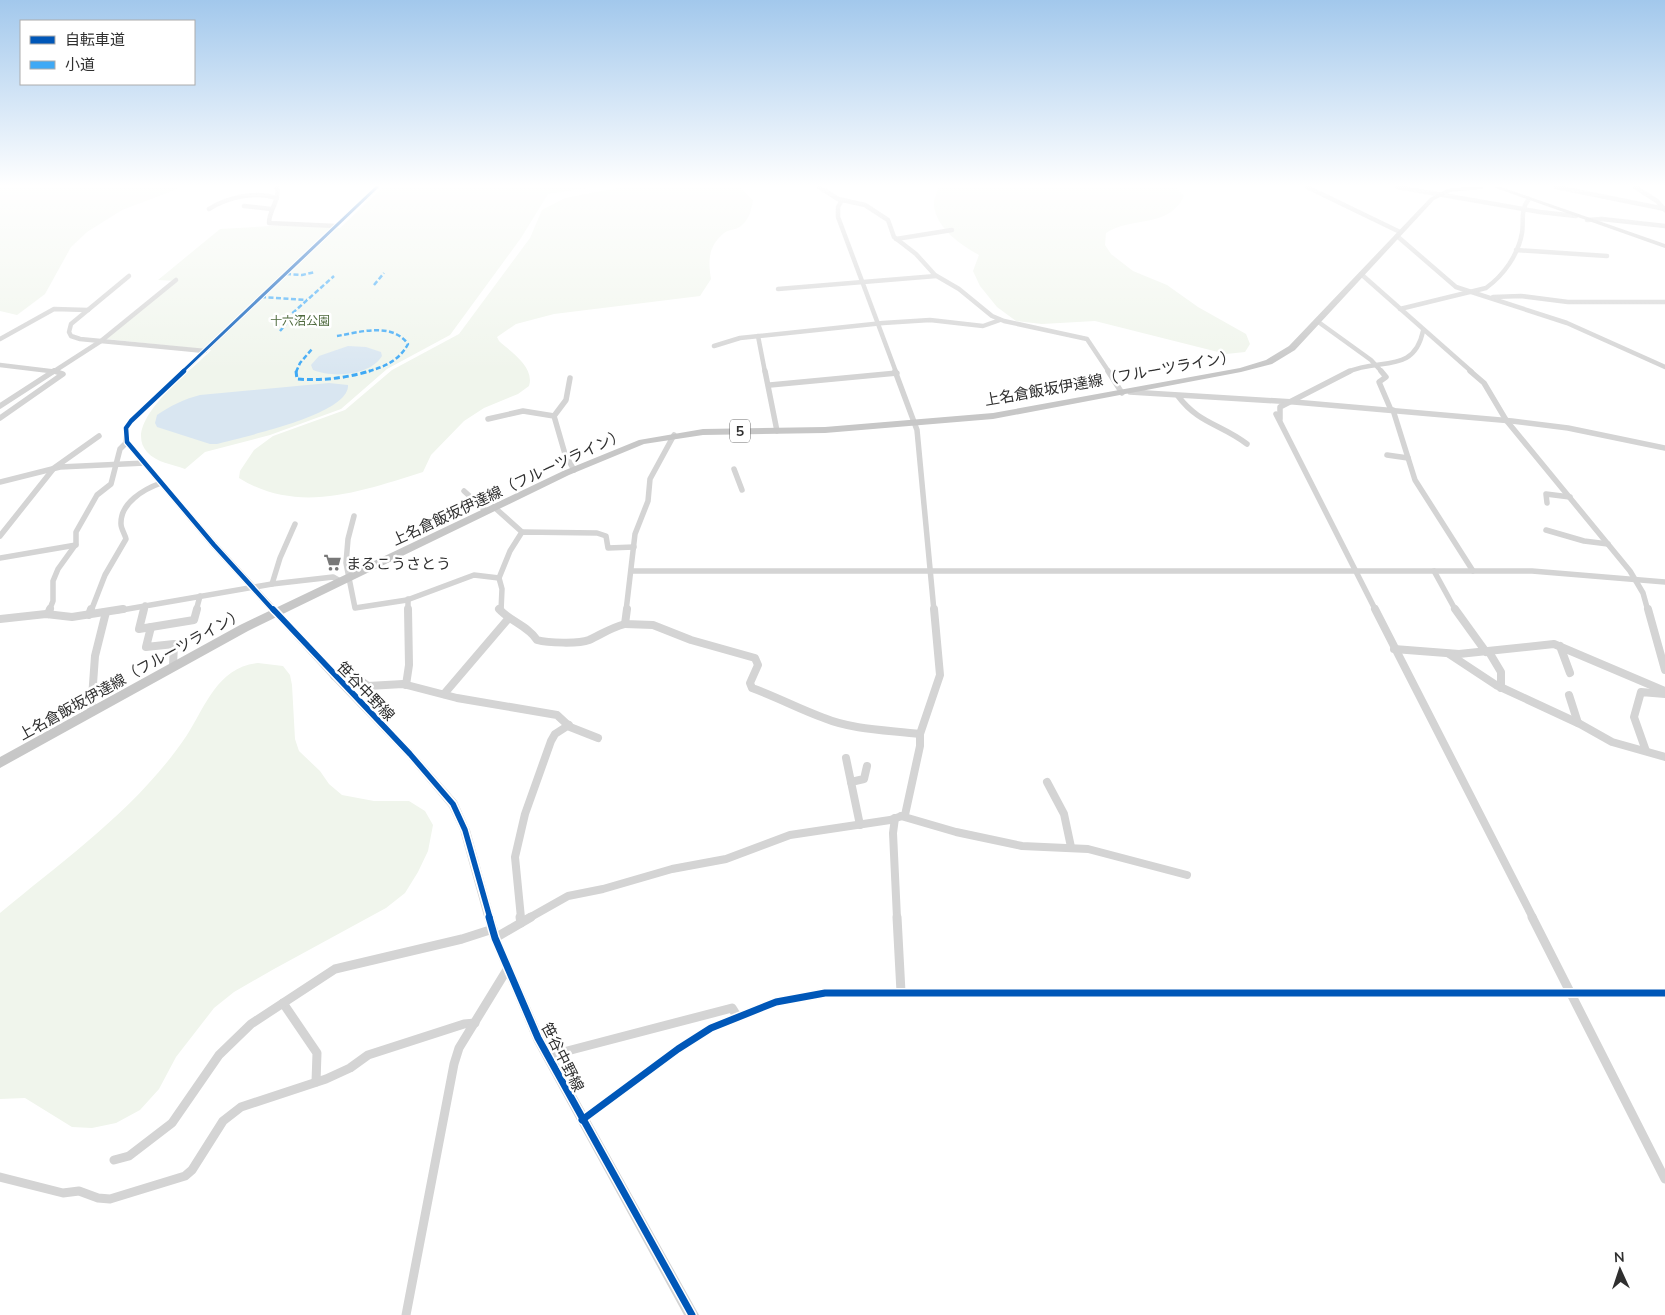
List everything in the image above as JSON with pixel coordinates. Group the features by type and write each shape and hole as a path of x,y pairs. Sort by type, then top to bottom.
{"main road":[{"name":"上名倉飯坂伊達線（フルーツライン）","path":"0,764 173,666 275,612 490,509 633,445 674,435 708,431 777,431 915,423 1021,412 1126,393 1269,362 1292,348 1385,248"}],"street":[{"path":"48,614 53,601 53,581 64,560 76,545 76,532 97,496 110,484 120,449 127,442 126,428 313,248"},
{"path":"114,1160 129,1156 172,1123 228,1045 250,1024 335,969 462,939 494,934 521,922 568,896 603,889 672,869 726,859 790,835 860,825 904,815 920,746 920,734 940,675 915,423 850,248"},
{"path":"908,248 936,276 959,289 992,316 1000,320 1087,339 1126,393 1288,402 1506,420 1568,428 1665,448"},
{"path":"1414,248 1452,284 1470,292 1566,323 1665,367"},
{"path":"1400,309 1486,288 1496,280 1511,261 1516,250 1607,256"},
{"path":"1361,274 1484,383 1506,420 1635,578 1643,593 1665,670"},
{"path":"129,276 71,324 69,332 71,336 80,339 205,351"},
{"path":"778,289 936,276"},
{"path":"0,406 101,341 176,280"},
{"path":"1490,298 1518,296 1565,302 1665,302"},
{"path":"0,339 54,309 88,310"},
{"path":"714,346 729,343 740,338 931,320 980,327 1000,320"},
{"path":"1317,321 1358,349 1377,365 1386,377 1379,382 1392,410 1419,488 1473,571"},
{"path":"1425,331 1423,331 1420,346 1411,357 1352,370 1288,402 1279,409 1278,418 1665,1178"},
{"path":"758,336 770,385 777,431"},
{"path":"0,365 63,372 63,375 0,421"},
{"path":"770,385 897,373"},
{"path":"554,416 566,400 570,378"},
{"path":"1178,396 1196,418 1229,432 1247,444"},
{"path":"488,419 523,411 554,416"},
{"path":"554,416 564,454 574,470"},
{"path":"625,624 635,534 648,501 650,479 674,435"},
{"path":"0,536 54,468 99,436"},
{"name":"笹谷中野線","path":"127,442 275,612 410,754 453,804 465,830 494,934 548,1056 692,1315"},
{"path":"1387,456 1408,458"},
{"path":"0,482 54,468 146,463"},
{"path":"734,469 742,490"},
{"path":"89,615 105,575 126,538 121,524 122,515 146,488 161,483"},
{"path":"464,491 522,532 597,533 606,536 606,546 608,548 634,547"},
{"path":"1547,503 1546,494 1570,497"},
{"path":"344,579 346,550 354,516"},
{"path":"272,584 280,558 295,524"},
{"path":"1546,530 1584,541 1608,544"},
{"path":"522,532 510,551 499,578 502,589 498,608 508,619 530,631 537,640 545,642 587,641 607,629 625,624 653,625 691,640 756,658 758,664 750,683 752,688 778,697 815,715 850,725 920,734"},
{"path":"0,558 27,555 59,546 76,545"},
{"path":"632,571 1532,571 1584,577 1635,578 1665,582"},
{"path":"1434,571 1448,599 1501,672 1501,688"},
{"path":"0,619 48,614 72,617 89,615 272,584 333,577 344,579 354,589 355,608 408,599 474,575 499,578"},
{"path":"145,605 138,630 194,620 200,596"},
{"path":"406,685 409,675 407,646 408,599"},
{"path":"91,712 95,656 106,612"},
{"path":"444,694 508,619"},
{"path":"151,628 146,647 174,644 173,666"},
{"path":"1394,649 1449,654 1488,652 1543,644 1560,646 1665,692"},
{"path":"1560,646 1570,673"},
{"path":"1449,654 1473,672 1501,688 1578,722 1624,746 1665,756"},
{"path":"334,676 346,670 368,686 406,685 495,706 558,715 569,725 598,738"},
{"path":"1646,751 1634,717 1640,695 1643,692 1665,692"},
{"path":"1569,695 1578,722"},
{"path":"521,922 515,857 525,814 551,741 555,734 569,725"},
{"path":"846,758 860,825"},
{"path":"851,782 864,779 867,766"},
{"path":"1046,782 1064,814 1071,847"},
{"path":"898,817 1022,846 1088,848 1187,875"},
{"path":"898,817 893,833 901,992"},
{"path":"406,1315 454,1064 460,1048 474,1023 508,968"},
{"path":"582,1120 678,1049 711,1028 776,1002 825,992 1665,993"},
{"path":"283,1003 317,1053 316,1082"},
{"path":"548,1056 732,1008 737,1016"},
{"path":"0,1177 13,1182 63,1193 79,1191 98,1198 110,1199 130,1195 185,1176 192,1170 230,1114 253,1101 316,1082 350,1068 368,1055 464,1024 474,1023"}],"green space":[{"path":"0,248 70,248 45,294 17,315 0,311"},
{"name":"十六沼公園","path":"196,248 513,248 450,335 387,369 341,409 270,435 205,452 185,469 160,461 147,452 141,440 143,426 162,397 211,350 106,339 176,281 158,280"},
{"path":"522,248 712,248 710,254 711,279 700,296 554,314 516,324 497,337 521,361 529,372 529,386 518,394 484,408 464,421 431,455 423,472 354,492 307,497 284,495 261,489 239,478 240,471 254,450 273,436 345,410 392,370 459,334"},
{"path":"969,248 1107,248 1111,254 1133,271 1167,285 1198,307 1246,334 1250,344 1245,352 1226,354 1095,321 1042,324 1016,321 997,307 980,286 973,271 979,255"},
{"path":"258,663 283,666 290,675 295,739 299,751 320,771 329,784 342,795 374,801 409,801 425,811 433,825 428,851 418,872 405,893 386,908 234,992 214,1008 176,1057 159,1089 140,1110 116,1123 92,1128 72,1127 25,1098 0,1099 0,913 100,831 147,786 187,735 207,700 223,680 244,666"}],"shaded area":[{"path":"348,346 366,347 381,352 382,356 369,368 350,374 330,374 313,370 311,365 319,356"},
{"path":"329,383 348,385 344,396 332,406 292,423 217,444 210,444 157,427 155,423 157,415 172,406 200,395"}],"marked path":[{"path":"286,274 302,275 315,272"},
{"path":"374,285 384,273"},
{"path":"280,331 286,324 287,318 334,276"},
{"path":"261,297 307,300"},
{"path":"312,349 297,367 297,379 309,380 342,377 377,369 403,354 408,344 402,336 378,330 337,336"}],"cycle path":[{"path":"312,248 131,421 126,428 127,442 214,545 334,676 410,754 453,804 465,830 495,938 538,1038 692,1315"},
{"path":"582,1120 678,1049 711,1028 776,1002 825,993 1665,993"}],"place":[{"name":"まるこうさとう","path":"332,563"}]}
